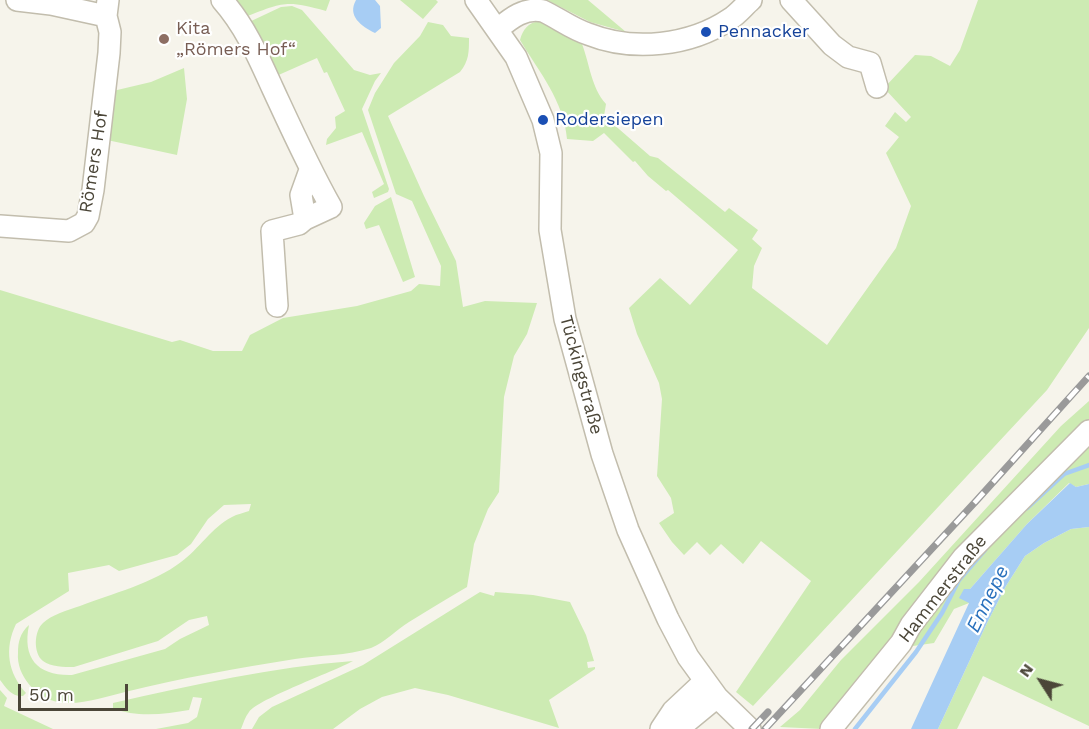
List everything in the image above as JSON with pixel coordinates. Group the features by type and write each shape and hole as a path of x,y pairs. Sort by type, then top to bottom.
{"street":[{"name":"Römers Hof","path":"0,226 69,231 84,222 88,216 109,53 110,32 107,8 17,0"},
{"path":"222,0 240,21 262,63 310,170 301,195 305,219 299,224 272,231 277,306"},
{"name":"Tückingstraße","path":"476,0 516,57 543,120 551,153 550,230 565,320 602,454 628,530 688,657 711,689 750,729"},
{"path":"498,29 518,14 536,9 588,35 624,44 663,44 706,32 731,18 751,0"},
{"path":"791,0 832,45 848,57 870,63 877,87"},
{"name":"Hammerstraße","path":"831,729 895,651 911,625 963,558 1089,431"},
{"path":"662,729 673,711 711,689"},
{"path":"678,729 711,689"}],"green space":[{"path":"231,0 330,0 326,11 302,5 285,4 245,17"},
{"path":"400,0 436,0 438,2 423,19"},
{"path":"547,0 588,0 626,32 590,22"},
{"path":"978,0 1089,0 1089,328 1047,390 753,706 736,692 811,581 761,541 743,564 721,544 710,555 697,542 684,555 659,523 674,513 671,498 657,476 662,399 659,383 637,334 629,308 660,278 690,305 738,250 668,190 666,191 648,176 604,133 593,141 567,139 556,99 520,40 521,36 529,25 539,21 582,44 594,83 606,104 604,116 650,156 658,158 725,212 729,208 758,230 752,239 762,248 754,266 752,288 827,345 896,248 911,206 886,153 899,137 885,126 895,112 906,122 911,117 884,88 915,55 931,56 950,66 960,50"},
{"path":"292,6 302,10 354,70 370,75 381,73 362,109 389,189 388,192 374,198 372,192 384,184 362,132 326,145 327,139 336,128 335,117 345,111 327,72 324,73 317,58 274,77 247,23 281,7"},
{"path":"428,22 443,25 451,36 469,38 467,60 460,72 388,116 456,261 463,307 485,301 537,303 527,334 514,356 504,397 499,492 488,509 474,544 467,587 409,622 381,643 362,651 231,670 75,703 50,700 35,691 24,677 18,661 20,638 29,625 28,647 35,663 50,672 72,675 165,649 209,625 207,616 189,620 158,641 74,667 46,663 36,648 38,631 46,620 158,576 188,557 225,521 249,511 251,504 224,505 208,519 191,544 177,555 119,571 109,565 68,573 69,591 16,624 10,643 10,660 15,677 26,693 19,696 12,693 0,680 0,290 172,342 180,340 213,351 242,351 250,335 283,318 357,306 411,291 419,284 440,286 441,266 412,201 396,194 368,110 375,93 394,63 420,36"},
{"path":"184,68 187,99 177,155 107,140 113,91 151,82"},
{"path":"391,197 415,277 403,282 379,225 366,229 364,223 375,206"},
{"path":"1089,401 1089,484 1076,487 1069,483 1027,524 970,589 969,603 954,609 934,643 892,649 823,729 780,727 800,710 841,660 919,582 1061,426"},
{"path":"1089,527 1089,726 983,676 957,729 938,729 987,623 1025,556 1071,529"},
{"path":"480,592 494,596 495,592 533,595 570,602 586,635 594,661 587,662 588,668 595,667 595,669 549,700 559,728 448,695 415,688 382,697 360,709 333,729 252,729 259,717 272,707 363,665"},
{"path":"353,661 266,700 248,714 241,729 156,729 188,723 197,717 202,698 193,697 189,710 171,713 141,714 113,708 113,703 203,683 263,672"},
{"path":"0,690 7,698 4,706 53,729 0,729"}],"water":[{"path":"356,0 375,0 380,6 381,28 375,33 360,24 354,16"},
{"name":"Ennepe","path":"1070,483 1076,487 1089,484 1089,527 1071,529 1025,556 987,623 938,729 911,729 969,603 959,598 964,589 970,589 1027,524"}],"waterway":[{"path":"1027,508 1064,474 1089,465"},
{"path":"855,729 916,652 942,613 959,580 985,550"}],"railway":[{"path":"765,729 1089,376"},
{"path":"752,729 768,712"}],"place":[{"name":"Pennacker","path":"706,32"},
{"name":"Kita „Römers Hof“","path":"164,39"},
{"name":"Rodersiepen","path":"543,120"}]}
